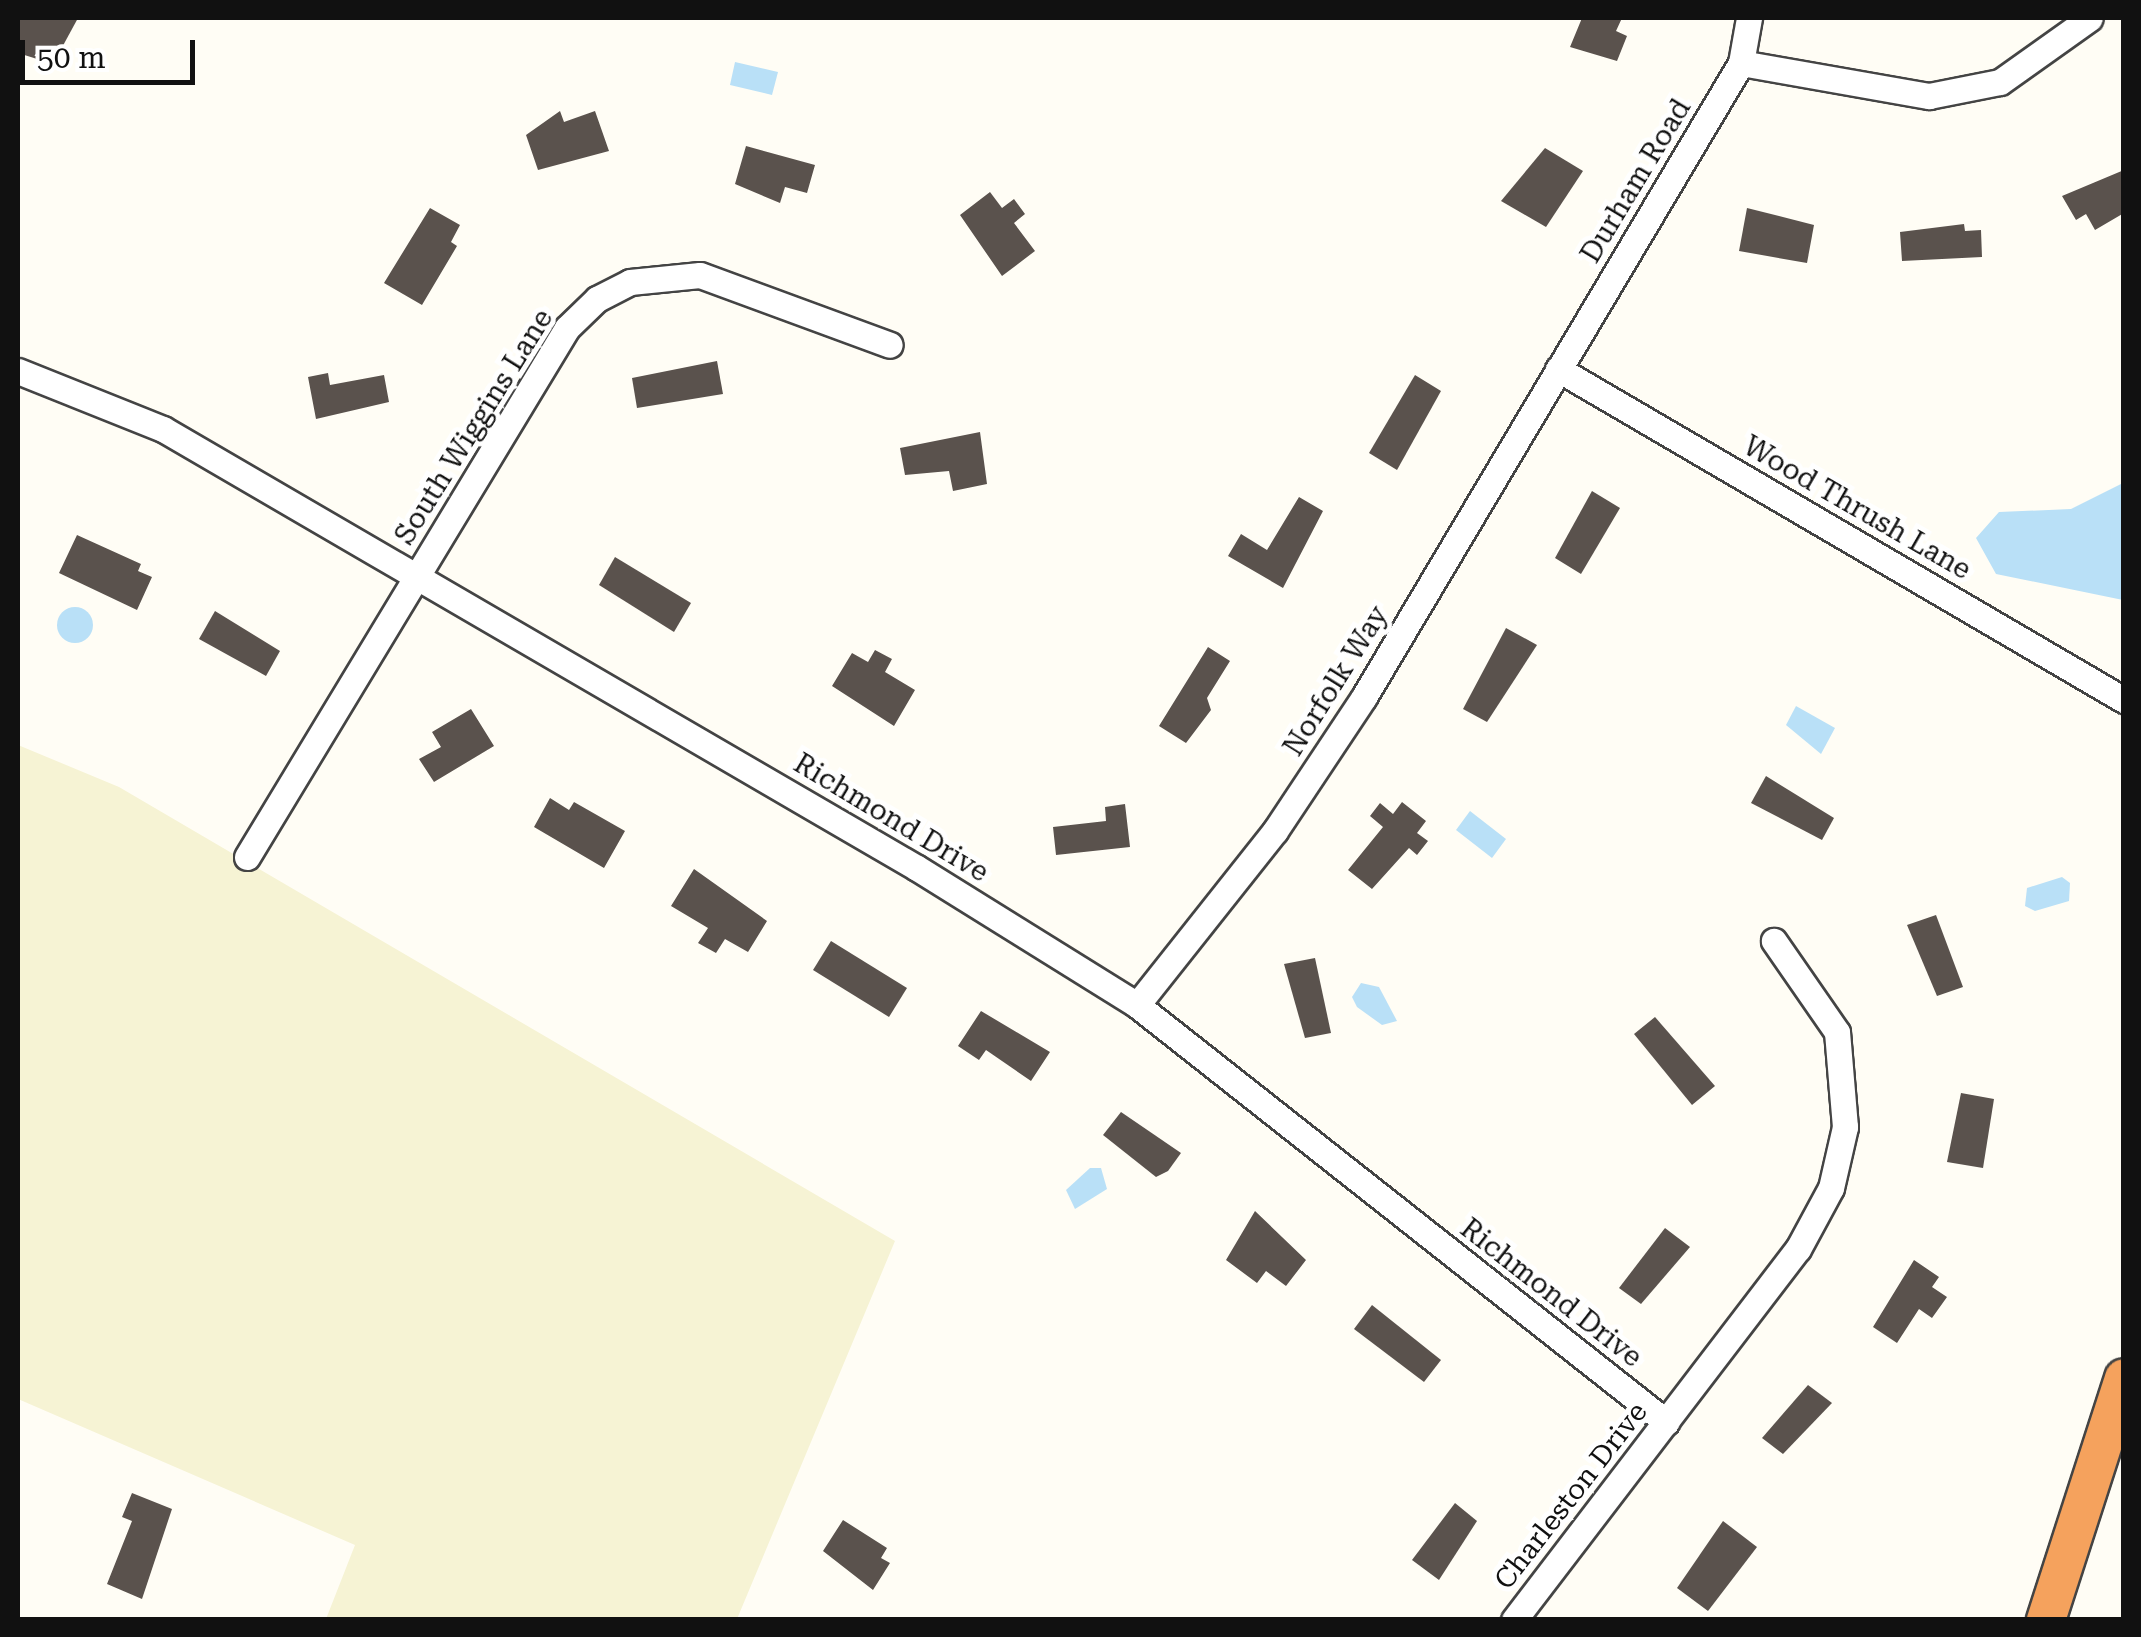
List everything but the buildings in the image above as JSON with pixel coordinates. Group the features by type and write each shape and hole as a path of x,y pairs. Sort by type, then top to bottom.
{"highway":[{"path":"2046,1620 2124,1378"}],"street":[{"name":"Durham Road","path":"1558,369 1741,63 1749,18"},
{"path":"1741,63 1930,96 2000,82 2090,18"},
{"name":"South Wiggins Lane","path":"247,857 566,328 597,299 630,282 700,275 890,345"},
{"name":"Wood Thrush Lane","path":"1558,369 2124,700"},
{"name":"Norfolk Way","path":"1137,1005 1276,831 1558,369"},
{"name":"Richmond Drive","path":"18,372 164,429 418,573 1137,1005 1666,1422"},
{"name":"Charleston Drive","path":"1514,1620 1798,1249 1831,1188 1844,1127 1837,1032 1774,941"}],"shaded area":[{"path":"18,745 119,787 895,1241 737,1619 326,1619 355,1545 18,1399"}],"water":[{"path":"735,62 778,72 772,95 730,85"},
{"path":"2123,483 2123,600 1996,574 1976,538 1999,512 2071,509"},
{"path":"75,607 88,612 93,625 88,638 75,643 62,638 57,625 62,612"},
{"path":"1796,706 1835,728 1821,754 1786,725"},
{"path":"1470,811 1506,839 1492,858 1456,830"},
{"path":"2062,877 2070,883 2069,901 2035,911 2025,906 2027,888"},
{"path":"1361,983 1379,987 1397,1021 1382,1025 1357,1007 1352,997"},
{"path":"1090,1168 1101,1168 1107,1189 1075,1209 1066,1190"}]}
